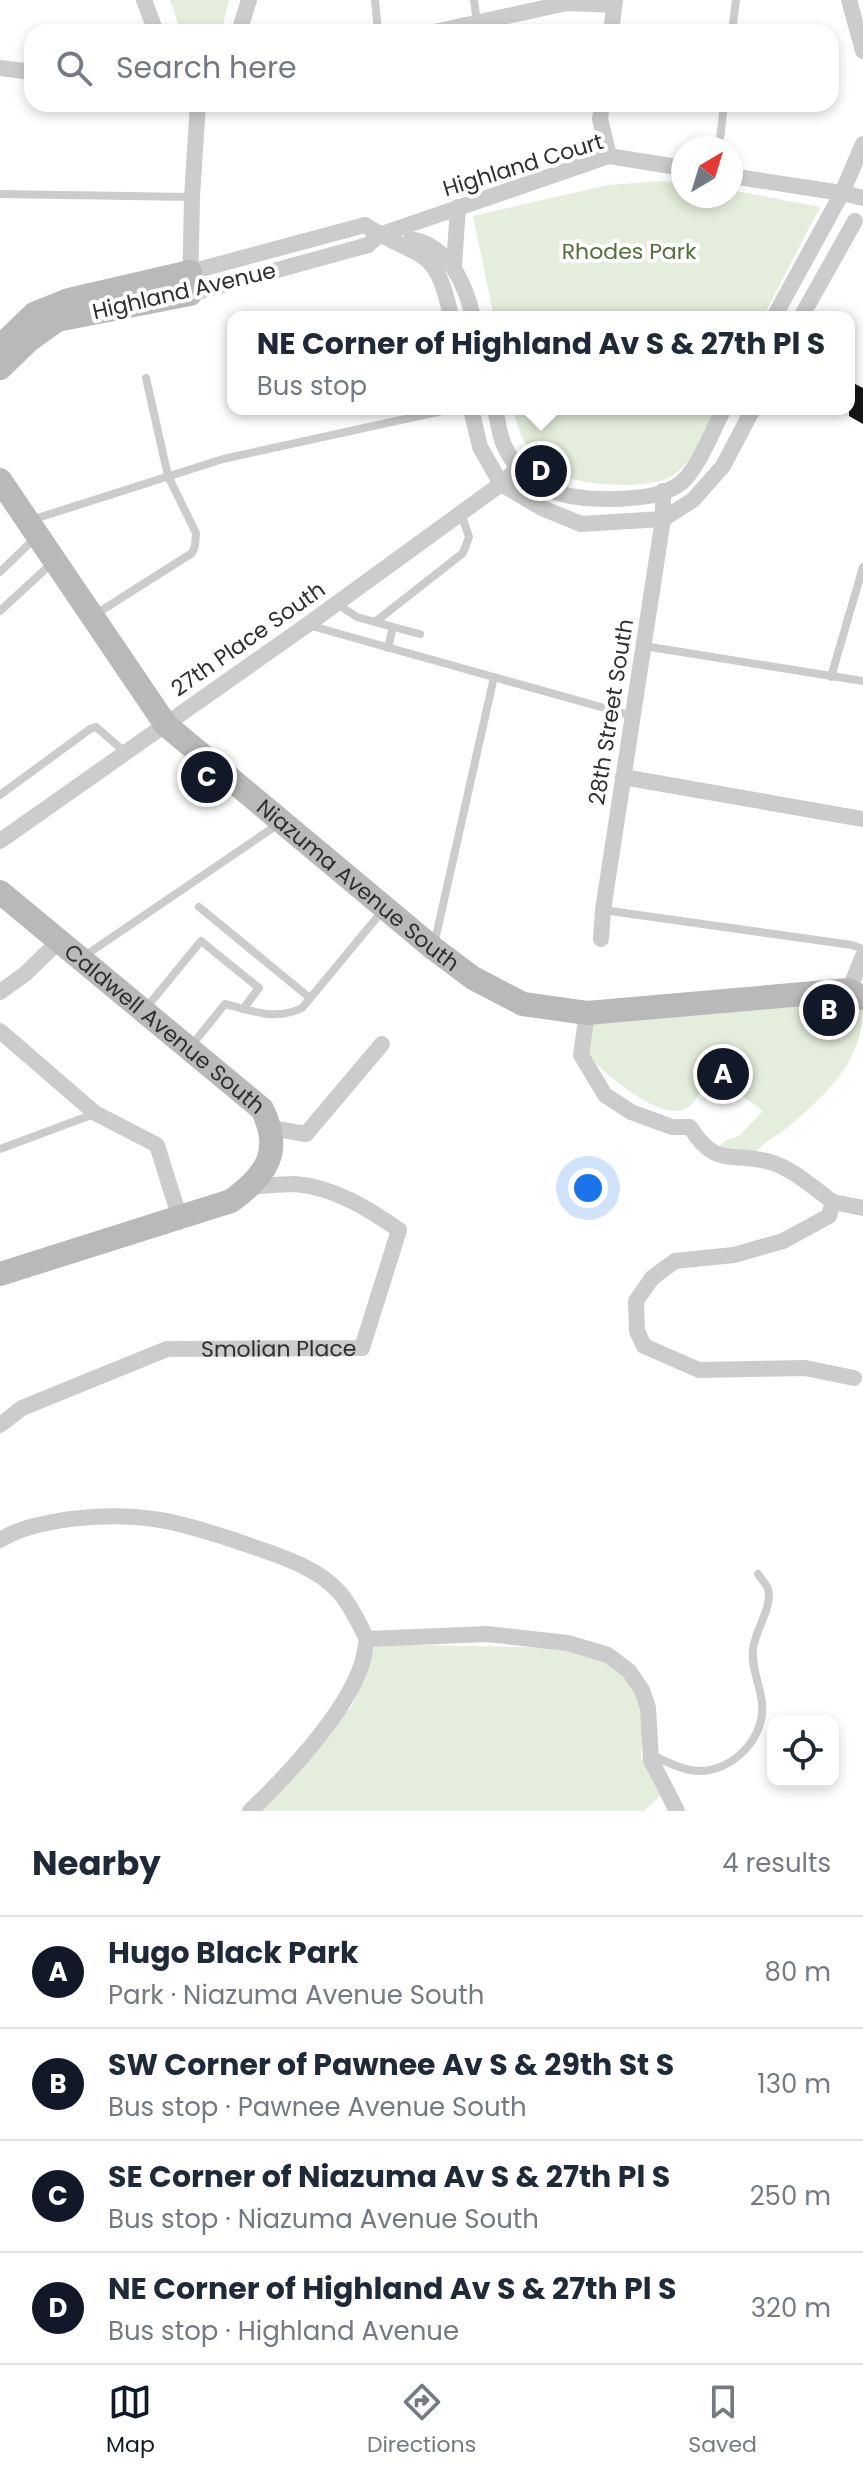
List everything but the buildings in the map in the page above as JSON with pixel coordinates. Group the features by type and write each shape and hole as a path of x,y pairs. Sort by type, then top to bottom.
{"street":[{"path":"144,0 153,24"},
{"path":"242,24 249,0"},
{"path":"849,0 863,51"},
{"path":"472,24 567,3 615,3 612,24"},
{"path":"0,68 24,71"},
{"path":"190,283 197,112"},
{"path":"601,112 609,156"},
{"path":"777,311 842,193 863,144"},
{"name":"Highland Court","path":"379,235 609,156 671,166"},
{"path":"743,178 863,198"},
{"path":"805,311 859,222 842,193"},
{"path":"454,266 458,207"},
{"path":"379,235 417,239 434,248 454,266 471,311"},
{"path":"379,235 423,255 441,277 450,311"},
{"name":"Highland Avenue","path":"0,347 34,314 57,304 190,283 368,245 379,235"},
{"name":"Highland Avenue","path":"0,368 28,341 57,320 190,283"},
{"path":"472,415 480,447 501,484 542,508 581,524 663,519 693,500 723,466 750,415"},
{"path":"496,415 503,444 518,468 551,493 583,500 645,498 680,484 721,415"},
{"name":"27th Place South","path":"0,841 307,625 501,484 518,468"},
{"name":"Niazuma Avenue South","path":"0,480 166,725 281,823 473,978 523,1004 587,1013 856,994"},
{"name":"28th Street South","path":"601,939 663,519 663,491"},
{"path":"623,777 863,819"},
{"name":"Caldwell Avenue South","path":"0,892 262,1109 271,1128 272,1148 265,1170 251,1187"},
{"path":"0,992 25,974 59,941"},
{"path":"856,994 863,956"},
{"path":"587,1013 581,1055 605,1095 631,1112 672,1127 690,1127 719,1157 772,1162 831,1209"},
{"path":"0,1031 95,1113 157,1145 180,1219"},
{"path":"271,1128 306,1134 382,1044"},
{"name":"Smolian Place","path":"0,1274 180,1219 231,1201 251,1187 297,1184 325,1191 363,1205 399,1230 362,1348 167,1349 22,1408 0,1425"},
{"path":"854,1378 805,1368 699,1370 644,1346 637,1331 636,1301 652,1278 675,1261 734,1255 783,1241 831,1209 863,1208"},
{"path":"0,1540 12,1532 47,1523 94,1516 148,1516 193,1526 302,1565 339,1592 367,1639 360,1669 344,1702 268,1794 250,1811"},
{"path":"367,1639 487,1634 568,1643 608,1655 629,1671 642,1690 648,1708 651,1755 677,1811"}],"lane":[{"path":"375,0 377,24"},
{"path":"474,0 477,23"},
{"path":"733,24 736,0"},
{"path":"720,136 723,112"},
{"path":"0,194 192,197"},
{"path":"92,616 192,553 195,546 196,533 168,476 146,378"},
{"path":"0,572 33,528 168,476 278,446 423,415"},
{"path":"375,622 463,553 469,537 461,513"},
{"path":"0,611 55,561"},
{"path":"831,677 863,567"},
{"path":"336,604 357,617 420,634"},
{"path":"307,625 633,716"},
{"path":"388,648 393,627"},
{"path":"643,646 863,681"},
{"path":"433,948 494,677"},
{"path":"0,795 90,729 96,727 126,753"},
{"path":"80,959 281,823"},
{"path":"199,907 310,998"},
{"path":"189,1049 225,1004 271,1016 287,1015 302,1008 385,908"},
{"path":"603,910 863,949"},
{"path":"143,1011 201,941 259,988 243,1009"},
{"path":"0,1149 95,1113"},
{"path":"651,1755 683,1769 702,1771 720,1768 738,1756 754,1739 761,1722 762,1704 752,1667 753,1647 768,1604 768,1589 758,1574"}],"green space":[{"path":"170,0 229,0 223,24 178,24"},
{"name":"Rhodes Park","path":"663,181 671,182 671,208 743,208 743,192 820,207 766,311 493,311 473,216 608,185"},
{"path":"515,415 713,415 697,446 679,471 667,479 642,484 602,484 566,477 538,460 519,430"},
{"path":"816,1000 863,1010 856,1046 849,1062 828,1090 754,1155 719,1146 739,1136 763,1111 731,1087 706,1084 687,1108 676,1111 663,1109 633,1094 587,1054 593,1016"},
{"path":"376,1644 573,1648 609,1661 632,1683 644,1709 641,1757 660,1796 644,1811 257,1811 352,1706"}],"place":[{"name":"NE Corner of Highland Av S & 27th Pl S","path":"541,471"},
{"name":"SE Corner of Niazuma Av S & 27th Pl S","path":"207,777"},
{"name":"SW Corner of Pawnee Av S & 29th St S","path":"829,1010"},
{"name":"Hugo Black Park","path":"723,1074"}]}
